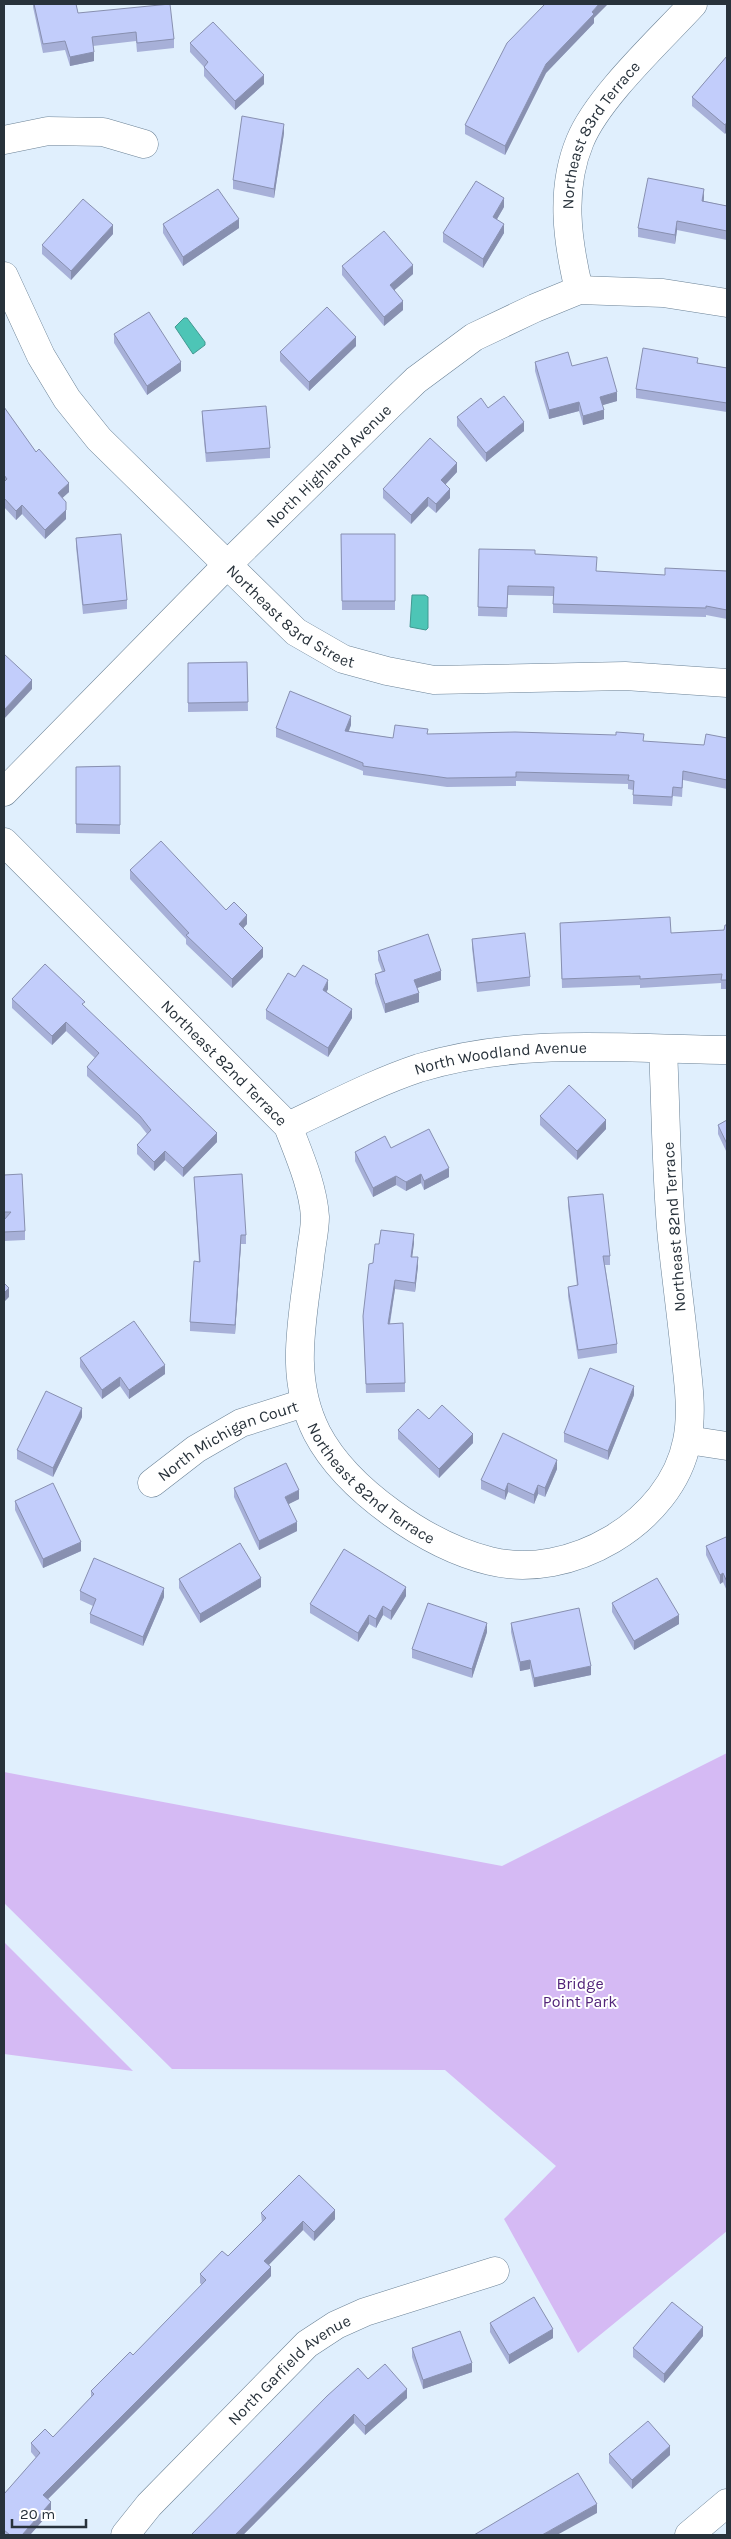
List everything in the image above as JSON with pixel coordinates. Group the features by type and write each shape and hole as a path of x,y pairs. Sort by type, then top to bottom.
{"street":[{"name":"Northeast 83rd Terrace","path":"579,290 566,220 568,182 580,140 603,102 693,4"},
{"path":"4,140 48,131 103,132 144,144"},
{"name":"Northeast 83rd Street","path":"4,276 41,356 67,399 99,439 134,476 296,632 343,659 387,671 434,680 625,676 727,684"},
{"name":"North Highland Avenue","path":"4,792 227,565 416,380 474,337 534,308 579,290 663,294 727,304"},
{"name":"Northeast 82nd Terrace","path":"4,842 288,1126 305,1171 315,1218 298,1356 304,1403 318,1434 342,1470 364,1492 417,1528 466,1555 504,1565 538,1565 573,1558 608,1542 641,1519 678,1470 688,1440 689,1388 672,1236 664,1049"},
{"name":"North Woodland Avenue","path":"288,1126 378,1083 420,1068 466,1057 513,1049 554,1046 727,1050"},
{"name":"North Michigan Court","path":"152,1483 196,1449 241,1423 304,1403"},
{"path":"688,1440 727,1446"},
{"name":"North Garfield Avenue","path":"125,2535 149,2506 307,2344 336,2325 365,2312 495,2271"},
{"path":"689,2535 727,2503"}],"green space":[{"name":"Bridge Point Park","path":"727,1753 727,2231 578,2353 504,2219 556,2166 445,2070 172,2069 4,1903 4,1772 502,1866"},
{"path":"4,1942 133,2071 4,2054"}],"shaded area":[{"path":"184,318 187,318 205,342 205,345 193,354 175,327"},
{"path":"412,595 425,595 428,597 428,628 426,630 410,627"}],"building":[{"path":"34,4 76,4 78,13 170,4 174,39 137,43 136,32 92,37 94,52 70,57 65,41 43,44"},
{"path":"545,4 599,4 592,12 594,14 546,64 505,146 465,125 507,43"},
{"path":"213,22 264,75 235,101 204,67 208,62 190,43"},
{"path":"727,56 727,122 725,125 692,97"},
{"path":"242,116 284,124 274,189 233,180"},
{"path":"648,178 704,189 702,201 727,206 727,231 677,221 675,235 638,228"},
{"path":"476,181 504,198 493,217 504,224 483,259 443,233"},
{"path":"218,189 239,219 183,257 163,224"},
{"path":"83,199 113,225 71,271 42,245"},
{"path":"384,231 413,265 390,285 403,301 384,317 342,266"},
{"path":"327,307 356,337 309,382 280,352"},
{"path":"149,312 181,362 147,386 114,334"},
{"path":"643,348 698,358 697,363 727,368 727,403 636,389"},
{"path":"568,352 572,366 607,357 617,392 600,397 604,410 583,416 579,402 549,410 535,362"},
{"path":"504,396 524,422 486,453 457,417 481,398 488,408"},
{"path":"266,406 270,448 206,453 202,411"},
{"path":"4,407 36,452 39,449 69,483 58,493 66,502 66,510 45,530 22,505 16,511 4,498 4,482 7,479 4,475"},
{"path":"430,438 457,463 441,480 450,489 436,504 428,497 411,515 383,489"},
{"path":"121,534 127,600 83,605 76,538"},
{"path":"341,534 395,534 395,601 342,601"},
{"path":"479,549 535,550 535,554 597,557 596,571 665,575 665,568 727,571 727,610 706,606 706,608 553,604 554,587 508,586 507,608 478,607"},
{"path":"4,654 32,680 4,710"},
{"path":"247,662 248,702 188,703 188,663"},
{"path":"290,691 351,716 345,731 393,738 395,725 428,729 427,734 515,732 616,735 616,732 644,734 643,741 704,745 706,734 727,738 727,780 683,771 682,788 673,787 672,797 633,795 634,781 628,780 629,775 516,772 516,777 447,778 363,766 363,763 276,728"},
{"path":"120,766 120,825 76,824 76,767"},
{"path":"161,841 226,910 234,902 247,915 239,924 263,948 232,979 186,935 189,933 130,870"},
{"path":"670,917 671,933 724,930 725,925 727,925 727,980 721,980 722,974 640,979 640,976 562,979 560,923"},
{"path":"525,933 530,977 477,983 472,939"},
{"path":"428,934 441,971 414,980 419,993 385,1004 375,974 385,971 378,951"},
{"path":"45,964 85,1002 82,1004 217,1133 183,1168 165,1151 154,1162 137,1145 151,1130 140,1116 87,1067 99,1053 66,1022 52,1036 12,999"},
{"path":"303,965 328,980 323,990 352,1009 328,1048 266,1010 288,973 295,977"},
{"path":"569,1085 606,1120 577,1151 540,1116"},
{"path":"727,1120 727,1144 718,1125"},
{"path":"429,1129 449,1168 424,1181 421,1174 406,1182 396,1176 373,1188 355,1152 385,1136 391,1148"},
{"path":"22,1174 25,1231 4,1232 4,1220 11,1212 4,1212 4,1175"},
{"path":"242,1174 246,1235 241,1235 235,1325 190,1322 194,1261 200,1262 194,1177"},
{"path":"603,1194 610,1256 603,1256 617,1344 578,1350 568,1287 578,1285 568,1197"},
{"path":"381,1230 414,1234 411,1257 418,1257 415,1283 395,1280 388,1324 403,1323 405,1383 366,1384 363,1316 369,1264 373,1263 375,1244 379,1244"},
{"path":"4,1283 9,1288 4,1293"},
{"path":"134,1321 165,1365 129,1390 120,1377 102,1390 80,1358"},
{"path":"590,1368 634,1386 608,1451 564,1433"},
{"path":"46,1391 82,1408 53,1468 17,1450"},
{"path":"442,1405 473,1434 439,1469 398,1430 418,1409 429,1419"},
{"path":"503,1433 557,1460 545,1488 538,1485 534,1495 508,1483 505,1491 481,1480"},
{"path":"286,1463 299,1490 285,1497 297,1522 259,1541 234,1488"},
{"path":"53,1483 81,1542 43,1559 15,1501"},
{"path":"726,1537 727,1582 723,1573 720,1575 706,1546"},
{"path":"240,1543 261,1578 200,1614 179,1579"},
{"path":"344,1549 406,1587 391,1611 383,1606 376,1619 369,1615 358,1633 310,1604"},
{"path":"94,1558 164,1588 143,1637 90,1614 96,1599 80,1591"},
{"path":"657,1578 679,1615 634,1641 612,1603"},
{"path":"428,1603 487,1623 472,1669 412,1649"},
{"path":"579,1608 591,1666 534,1678 530,1660 520,1662 511,1623"},
{"path":"299,2175 335,2210 314,2232 303,2221 264,2261 271,2267 43,2495 51,2502 22,2535 10,2535 4,2530 4,2494 40,2453 31,2443 45,2429 53,2437 94,2394 91,2391 130,2352 133,2355 206,2280 200,2274 222,2251 228,2256 266,2218 261,2213"},
{"path":"534,2297 553,2329 509,2355 490,2323"},
{"path":"672,2302 703,2327 664,2374 633,2348"},
{"path":"460,2331 472,2363 423,2380 412,2348"},
{"path":"385,2364 407,2389 365,2426 354,2414 235,2535 191,2535 327,2396 358,2368 368,2379"},
{"path":"648,2421 670,2446 632,2480 609,2454"},
{"path":"578,2473 597,2504 542,2535 474,2535"}]}
